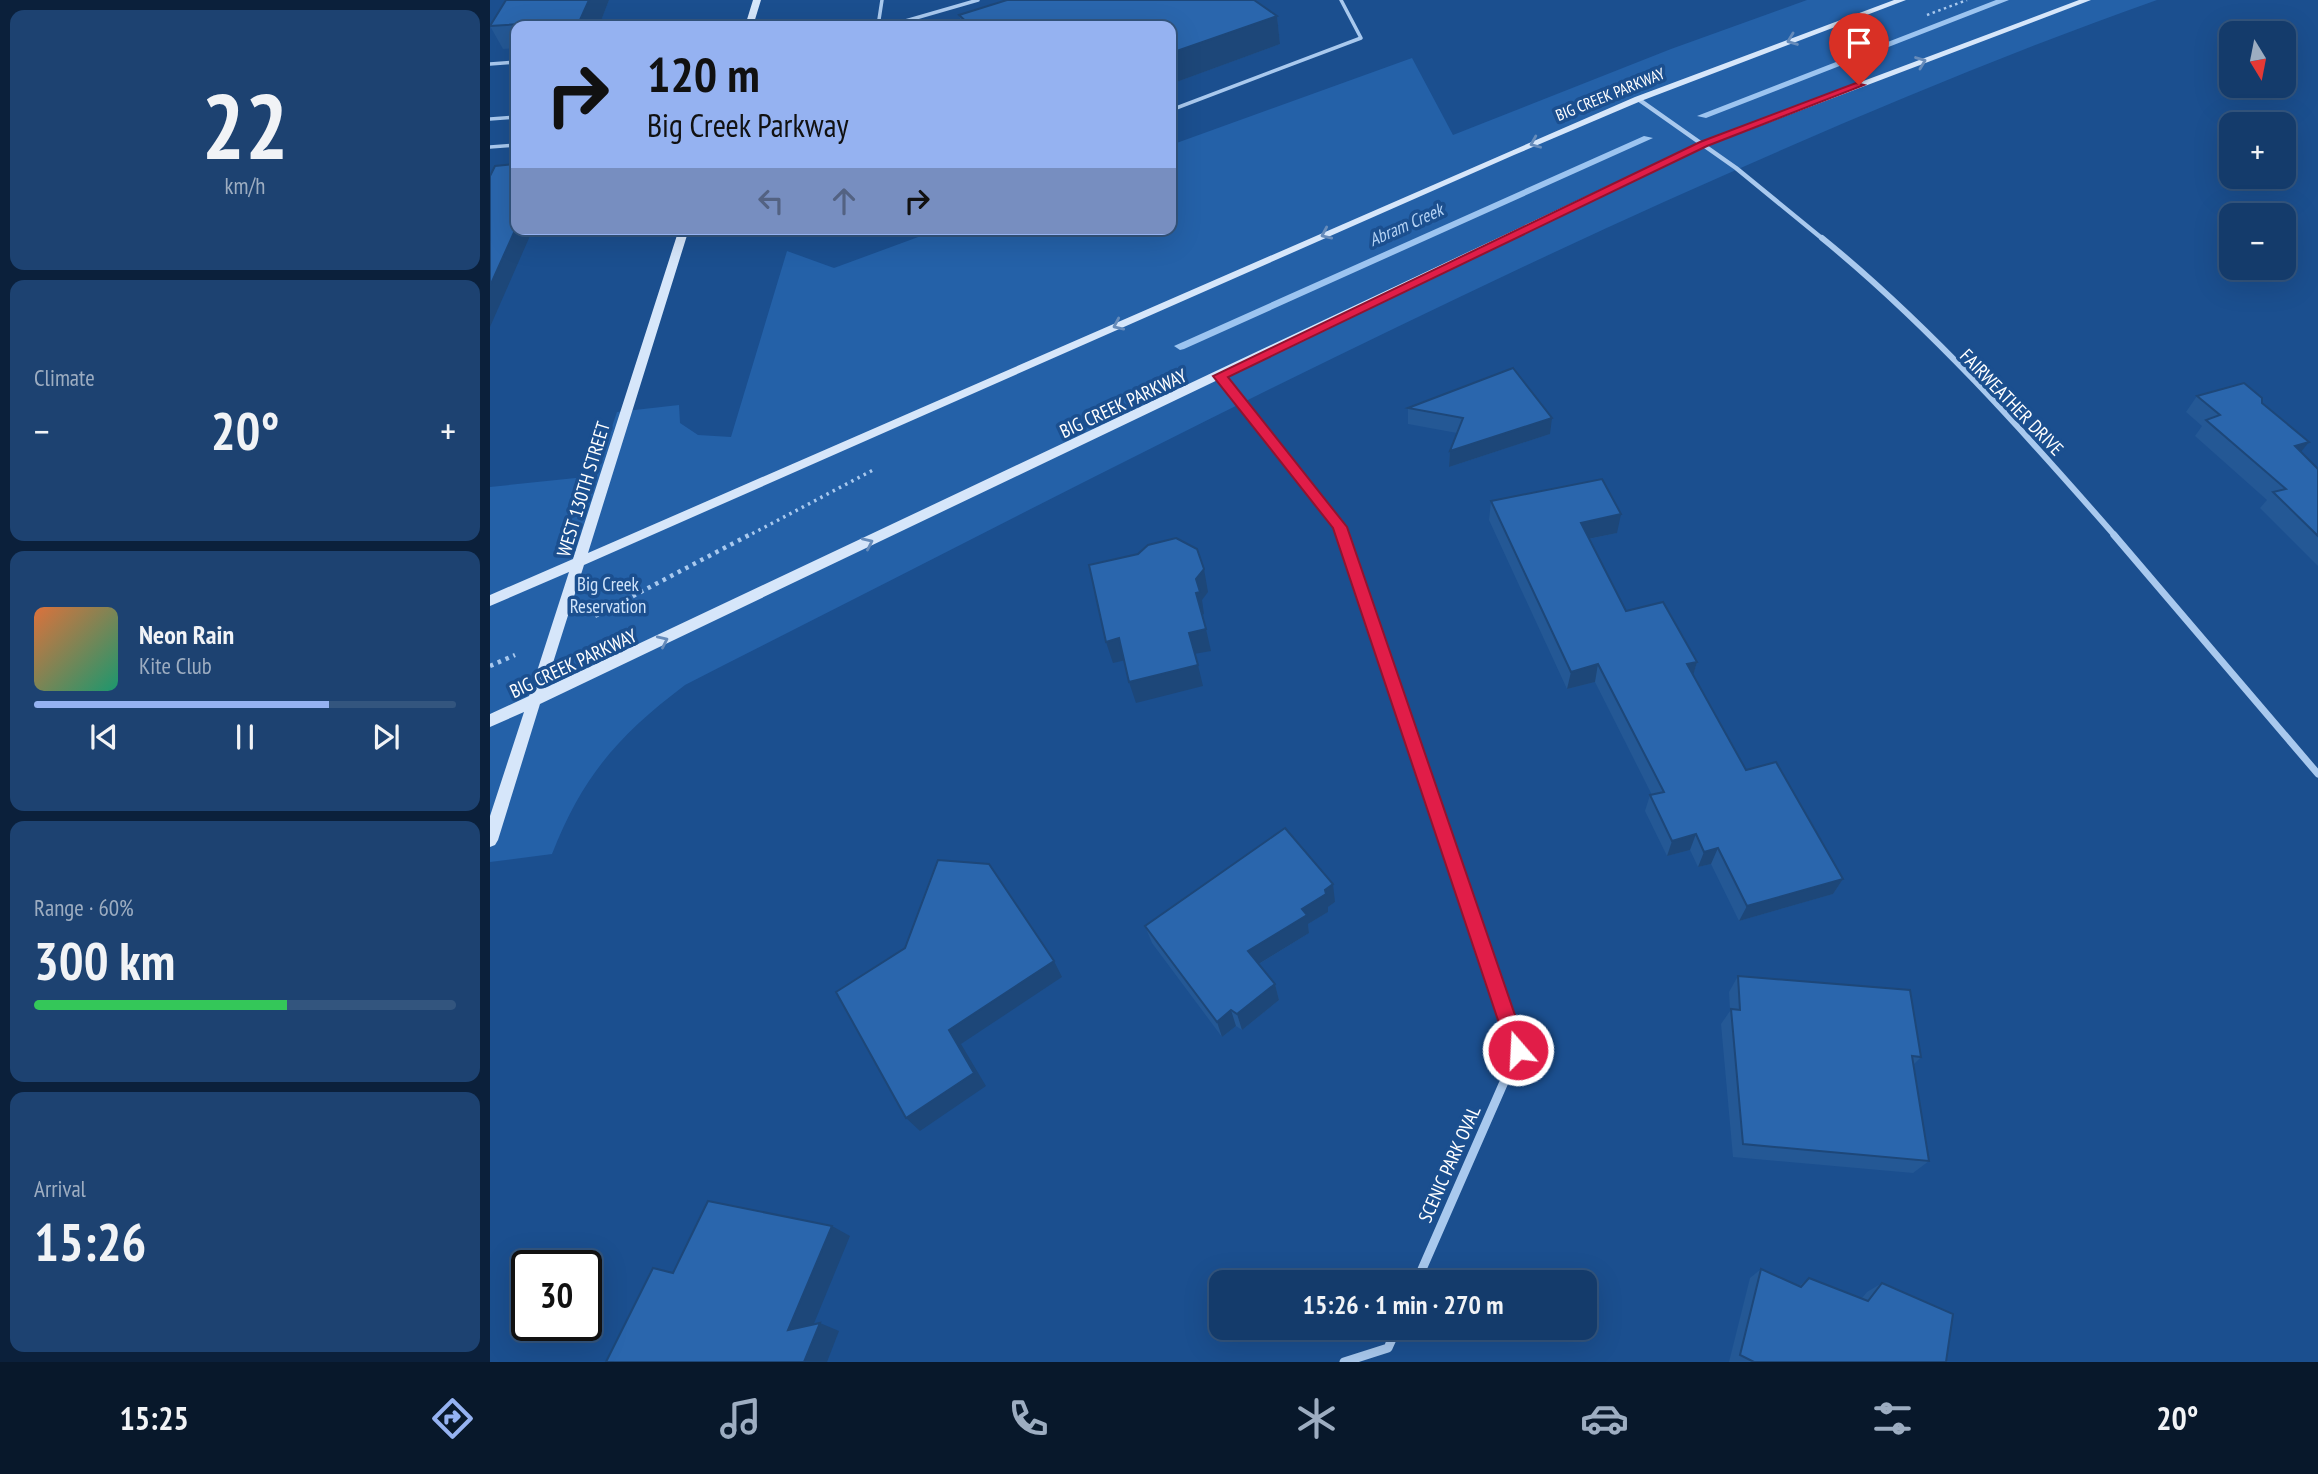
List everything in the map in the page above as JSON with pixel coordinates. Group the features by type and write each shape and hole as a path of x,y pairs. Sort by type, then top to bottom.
{"street":[{"path":"751,21 757,0"},
{"name":"BIG CREEK PARKWAY","path":"490,601 1638,99 1902,0"},
{"name":"BIG CREEK PARKWAY","path":"490,721 1704,144 2087,0"},
{"name":"FAIRWEATHER DRIVE","path":"1638,99 1704,144 1796,217 1928,337 2081,497 2318,774"},
{"name":"WEST 130TH STREET","path":"490,840 682,235"},
{"name":"SCENIC PARK OVAL","path":"1220,376 1339,527 1518,1050 1422,1270"},
{"path":"1344,1362 1388,1348 1391,1340"}],"lane":[{"path":"879,21 882,0"},
{"path":"905,21 978,0"},
{"path":"1176,108 1361,38 1341,0"},
{"path":"490,64 511,62"},
{"path":"490,119 511,117"},
{"path":"490,147 511,145"}],"green space":[{"name":"Big Creek Reservation","path":"1807,0 2157,0 2032,46 1848,121 1542,258 1173,437 685,685 641,721 605,759 577,801 552,854 490,862 490,487 595,476 617,412 679,405 680,423 698,435 731,437 787,251 834,268 924,235 1176,235 1176,143 1412,58 1453,135 1671,49"}],"building":[{"path":"506,0 589,0 580,20 511,21 511,25 490,26"},
{"path":"1007,0 1254,0 1277,16 1176,51 1176,21 966,21 959,15"},
{"path":"511,164 513,235 490,286 490,176 495,166"},
{"path":"1513,368 1552,418 1450,451 1463,418 1408,408"},
{"path":"2244,383 2262,398 2262,403 2309,442 2295,446 2318,469 2318,536 2273,492 2286,489 2206,420 2220,415 2197,396"},
{"path":"1602,479 1621,514 1581,523 1626,611 1663,602 1697,662 1687,664 1746,770 1776,762 1843,879 1747,906 1718,848 1704,852 1696,834 1672,841 1650,795 1664,792 1598,664 1571,672 1491,501"},
{"path":"1176,538 1197,549 1204,569 1196,579 1200,592 1196,593 1206,629 1189,633 1198,665 1129,682 1119,638 1106,642 1089,565 1138,554 1148,545"},
{"path":"1285,828 1333,884 1325,890 1326,894 1302,909 1307,915 1248,951 1275,984 1237,1014 1231,1010 1217,1022 1145,926"},
{"path":"938,860 989,864 1054,961 949,1030 974,1073 906,1118 836,992 905,948"},
{"path":"1738,976 1910,990 1921,1057 1912,1056 1929,1161 1743,1144 1731,1009 1740,1010"},
{"path":"708,1201 832,1226 788,1330 820,1323 804,1362 606,1362 653,1268 673,1273"},
{"path":"1761,1269 1801,1287 1809,1278 1868,1301 1882,1283 1953,1314 1946,1362 1754,1362 1740,1355"}],"waterway":[{"name":"Abram Creek","path":"1702,116 2004,0"},
{"name":"Abram Creek","path":"1180,346 1648,138"}],"route":[{"path":"1518,1050 1339,527 1220,376 1704,144 1859,85"}]}
